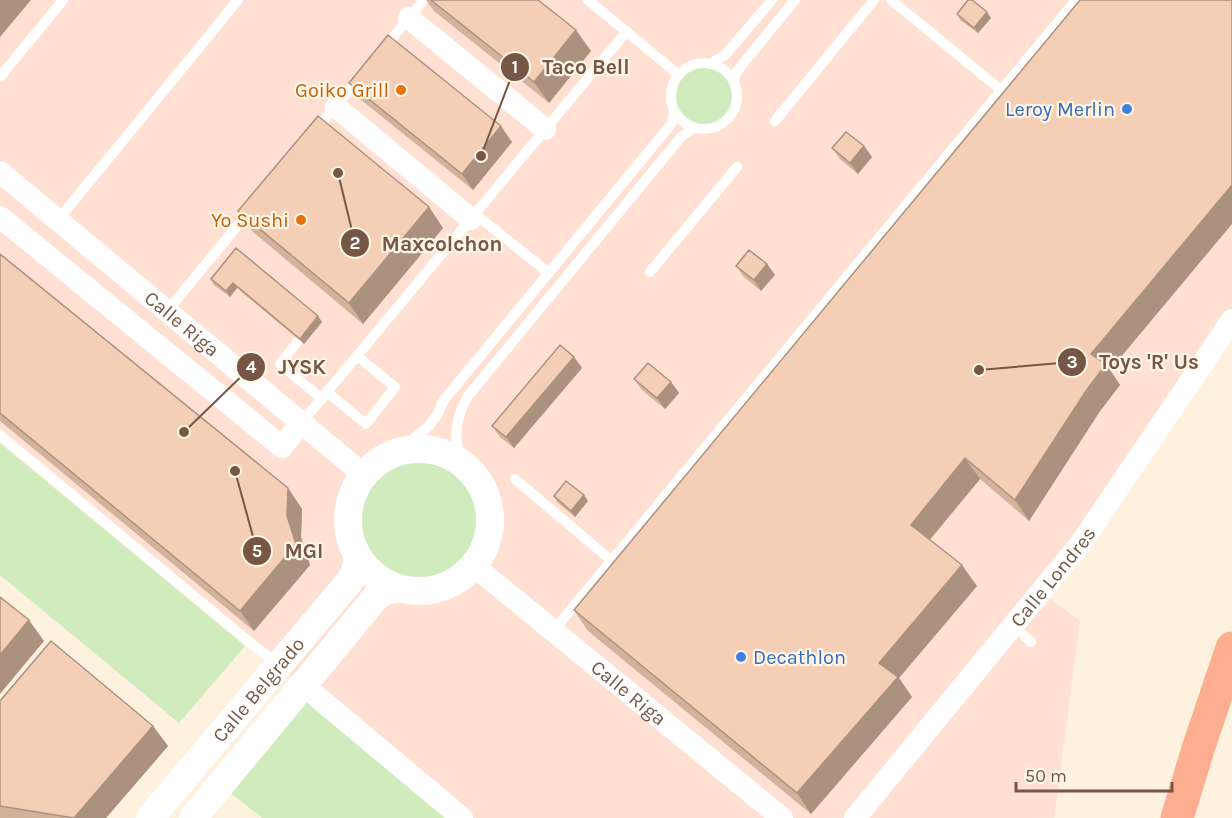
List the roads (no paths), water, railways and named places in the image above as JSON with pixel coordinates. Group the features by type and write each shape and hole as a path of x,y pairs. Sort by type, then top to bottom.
{"highway":[{"path":"1177,818 1198,746 1232,648"}],"street":[{"path":"409,18 545,129"},
{"path":"336,107 473,217"},
{"name":"Calle Riga","path":"0,172 364,475"},
{"path":"0,217 282,447 302,422"},
{"name":"Calle Londres","path":"855,818 1081,543 1232,320"},
{"path":"422,449 436,451 464,465 479,482 485,493 490,518 487,543 474,566 444,587 420,591 398,588 377,577 359,558 351,541 348,518 353,495 364,475 383,459 396,453 422,449"},
{"name":"Calle Belgrado","path":"150,818 349,582 359,558"},
{"name":"Calle Riga","path":"474,566 782,818"},
{"name":"Calle Belgrado","path":"193,818 376,597 382,592 398,588"},
{"path":"303,685 462,818"}],"lane":[{"path":"0,77 63,0"},
{"path":"58,220 238,0"},
{"path":"310,138 424,0"},
{"path":"588,0 679,75"},
{"path":"396,453 433,421 444,400 672,123 674,110 672,92 679,75 693,66 710,64 724,55 772,0"},
{"path":"733,81 737,71 795,0"},
{"path":"775,121 874,0"},
{"path":"891,0 1001,90"},
{"path":"554,630 1076,0"},
{"path":"302,422 627,32"},
{"path":"674,110 686,123 703,129 713,128 730,117 737,93 733,81 722,69 710,64"},
{"path":"464,465 456,444 456,433 461,409 468,396 681,137 693,127"},
{"path":"650,272 737,167"},
{"path":"168,310 259,200"},
{"path":"473,217 549,273"},
{"path":"299,340 280,364 366,424 395,387 357,356"},
{"path":"0,435 279,665"},
{"path":"515,479 612,561"},
{"path":"1013,626 1031,642"}],"place":[{"name":"Goiko Grill","path":"401,90"},
{"name":"Leroy Merlin","path":"1127,109"},
{"name":"Taco Bell","path":"481,156"},
{"name":"Maxcolchon","path":"338,173"},
{"name":"Yo Sushi","path":"301,220"},
{"name":"Toys 'R' Us","path":"979,370"},
{"name":"JYSK","path":"184,432"},
{"name":"MGI","path":"235,471"},
{"name":"Decathlon","path":"741,657"}]}
